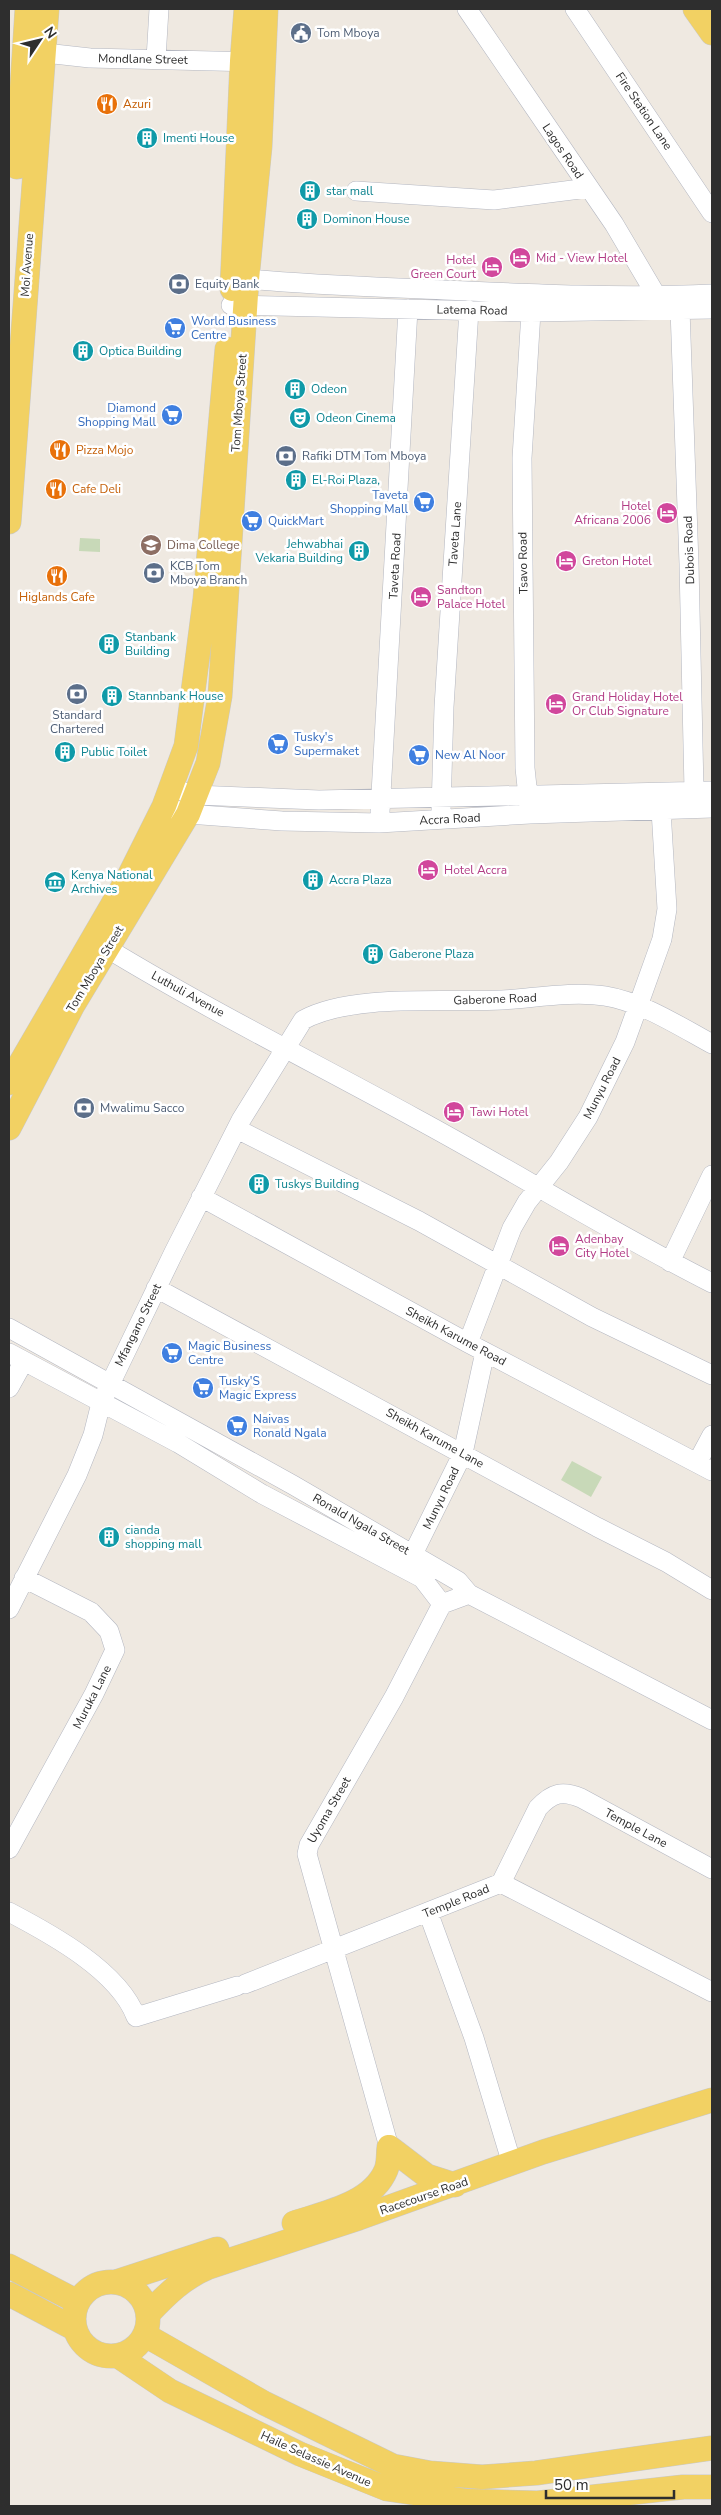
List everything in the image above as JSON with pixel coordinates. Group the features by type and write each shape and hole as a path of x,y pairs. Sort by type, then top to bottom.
{"main road":[{"name":"Moi Avenue","path":"9,522 22,223 23,86 27,9"},
{"name":"Moi Avenue","path":"26,46 47,9"},
{"name":"Tom Mboya Street","path":"9,1128 73,1005 128,878 167,797 186,746 196,680 238,306 247,279 260,146 253,61 246,9"},
{"name":"Tom Mboya Street","path":"9,1083 192,805 208,763 220,696 238,306 253,61 266,9"},
{"path":"695,9 712,33"},
{"name":"Moi Avenue","path":"9,293 22,223"},
{"name":"Racecourse Road","path":"147,2325 170,2290 193,2274 209,2267 455,2185 512,2164 712,2100"},
{"path":"389,2147 427,2176 455,2185"},
{"path":"75,2329 75,2311 78,2302 84,2293 94,2286 116,2282 352,2202 373,2188 381,2178 387,2169 389,2147"},
{"path":"9,2266 78,2302"},
{"name":"Haile Selassie Avenue","path":"116,2282 131,2288 142,2299 147,2325 264,2404 393,2466 421,2471 482,2477 536,2473 712,2448"},
{"name":"Haile Selassie Avenue","path":"9,2294 75,2329 88,2348 97,2354 118,2356 170,2391 300,2454 387,2489 467,2501 538,2503 683,2487 712,2487"},
{"path":"118,2356 134,2349 147,2325"}],"street":[{"path":"156,59 159,9"},
{"name":"Lagos Road","path":"467,9 614,224 656,295"},
{"name":"Fire Station Lane","path":"575,9 712,212"},
{"name":"Mondlane Street","path":"26,46 90,58 253,61"},
{"path":"356,191 494,200 588,188"},
{"name":"Latema Road","path":"247,279 589,302 688,304 712,294"},
{"name":"Latema Road","path":"238,306 531,312 589,302 656,295 712,309"},
{"name":"Dubois Road","path":"688,304 689,564 703,791"},
{"name":"Taveta Road","path":"379,823 408,308"},
{"name":"Taveta Lane","path":"441,819 444,708 469,310"},
{"name":"Tsavo Road","path":"530,814 527,794 522,458 531,312"},
{"name":"Accra Road","path":"192,805 319,800 442,799 527,794 616,794 703,791"},
{"path":"167,797 192,805"},
{"name":"Accra Road","path":"192,805 282,821 379,823 530,814 712,808"},
{"name":"Munyu Road","path":"468,1343 512,1228 538,1186 559,1162 588,1117 625,1042 662,939 667,909 661,810"},
{"name":"Luthuli Avenue","path":"100,943 285,1048"},
{"name":"Gaberone Road","path":"285,1048 303,1020 316,1013 336,1007 559,996 604,996 638,1006 712,1044"},
{"path":"285,1048 538,1186 670,1262 712,1283"},
{"name":"Mfangano Street","path":"9,1610 77,1475 93,1435 101,1403 156,1288 237,1129 285,1048"},
{"path":"237,1129 498,1262 592,1317 712,1375"},
{"path":"670,1262 712,1175"},
{"name":"Sheikh Karume Road","path":"201,1197 468,1343 705,1467"},
{"name":"Sheikh Karume Lane","path":"156,1288 597,1527 666,1562 712,1590"},
{"name":"Ronald Ngala Street","path":"9,1328 110,1386 293,1485 413,1554 458,1581 469,1594 712,1720"},
{"name":"Munyu Road","path":"413,1554 463,1453 485,1352"},
{"path":"9,1388 16,1357"},
{"name":"Ronald Ngala Street","path":"16,1357 178,1443 262,1494 422,1578 442,1604"},
{"path":"705,1467 712,1435"},
{"name":"Muruka Lane","path":"9,1849 94,1694 115,1650 110,1631 91,1612 24,1578"},
{"path":"442,1604 469,1594"},
{"name":"Uyoma Street","path":"389,2147 308,1861 309,1845 394,1697 442,1604"},
{"name":"Temple Lane","path":"501,1883 538,1808 547,1798 557,1793 567,1792 712,1869"},
{"name":"Temple Road","path":"9,1912 48,1932 99,1970 127,1996 136,2017 241,1985 501,1883 712,1992"},
{"path":"428,1912 474,2038 512,2164"}],"green space":[{"path":"80,538 100,539 100,552 79,551"},
{"path":"572,1461 602,1477 591,1497 561,1480"}],"place":[{"name":"Tom Mboya","path":"301,33"},
{"name":"Azuri","path":"107,104"},
{"name":"Imenti House","path":"147,138"},
{"name":"star mall","path":"310,191"},
{"name":"Dominon House","path":"307,219"},
{"name":"Mid - View Hotel","path":"520,258"},
{"name":"Hotel Green Court","path":"492,267"},
{"name":"Equity Bank","path":"179,284"},
{"name":"World Business Centre","path":"175,328"},
{"name":"Optica Building","path":"83,351"},
{"name":"Odeon","path":"295,389"},
{"name":"Diamond Shopping Mall","path":"172,415"},
{"name":"Odeon Cinema","path":"300,418"},
{"name":"Pizza Mojo","path":"60,450"},
{"name":"Rafiki DTM Tom Mboya","path":"286,456"},
{"name":"El-Roi Plaza,","path":"296,480"},
{"name":"Cafe Deli","path":"56,489"},
{"name":"Taveta Shopping Mall","path":"424,502"},
{"name":"Hotel Africana 2006","path":"667,513"},
{"name":"QuickMart","path":"252,521"},
{"name":"Dima College","path":"151,545"},
{"name":"Jehwabhai Vekaria Building","path":"359,551"},
{"name":"Greton Hotel","path":"566,561"},
{"name":"KCB Tom Mboya Branch","path":"154,573"},
{"name":"Higlands Cafe","path":"57,576"},
{"name":"Sandton Palace Hotel","path":"421,597"},
{"name":"Stanbank Building","path":"109,644"},
{"name":"Standard Chartered","path":"77,694"},
{"name":"Stannbank House","path":"112,696"},
{"name":"Grand Holiday Hotel Or Club Signature","path":"556,704"},
{"name":"Tusky's Supermaket","path":"278,744"},
{"name":"Public Toilet","path":"65,752"},
{"name":"New Al Noor","path":"419,755"},
{"name":"Hotel Accra","path":"428,870"},
{"name":"Accra Plaza","path":"313,880"},
{"name":"Kenya National Archives","path":"55,882"},
{"name":"Gaberone Plaza","path":"373,954"},
{"name":"Mwalimu Sacco","path":"84,1108"},
{"name":"Tawi Hotel","path":"454,1112"},
{"name":"Tuskys Building","path":"259,1184"},
{"name":"Adenbay City Hotel","path":"559,1246"},
{"name":"Magic Business Centre","path":"172,1353"},
{"name":"Tusky'S Magic Express","path":"203,1388"},
{"name":"Naivas Ronald Ngala","path":"237,1426"},
{"name":"cianda shopping mall","path":"109,1537"}]}
